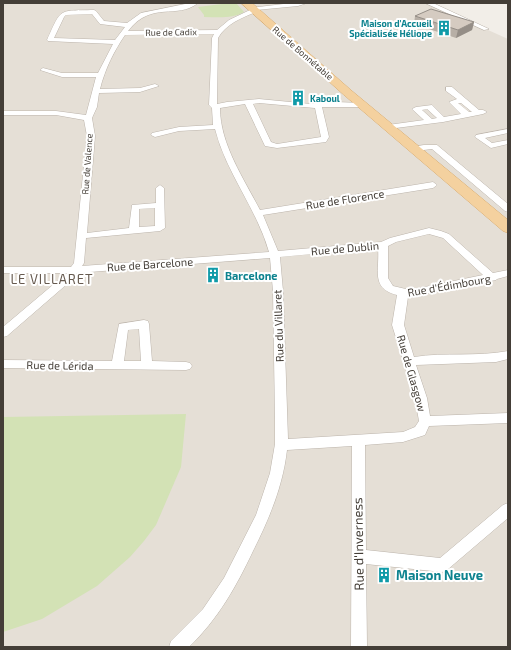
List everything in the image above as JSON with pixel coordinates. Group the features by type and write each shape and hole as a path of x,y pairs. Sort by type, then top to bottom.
{"main road":[{"name":"Rue de Bonnétable","path":"250,7 362,105 508,228"}],"street":[{"path":"155,3 160,10"},
{"path":"88,118 93,110 95,91 100,75 129,25 138,17 147,13 188,6 195,3"},
{"path":"218,32 226,24 250,7 272,5 289,6 304,3"},
{"path":"428,3 486,29"},
{"path":"118,42 50,40 61,16 65,13 94,12 102,23 129,25"},
{"name":"Rue de Cadix","path":"124,33 218,32"},
{"name":"Rue du Villaret","path":"177,647 212,610 234,574 262,520 274,483 281,445 277,289 274,255 271,243 216,127 216,107 213,105 215,38 218,32"},
{"path":"43,70 62,75 100,75"},
{"path":"95,91 140,90 155,86"},
{"path":"388,127 430,122 481,113 449,89"},
{"path":"335,104 352,96"},
{"path":"463,100 453,102 467,115"},
{"path":"248,102 268,144 277,146 324,140 325,137 318,106"},
{"path":"216,107 248,102 318,106 335,104 362,105"},
{"path":"430,122 416,109 429,107 443,120"},
{"name":"Rue de Valence","path":"3,113 56,114 88,118 91,136 79,263 75,270"},
{"path":"155,135 179,129 216,127"},
{"path":"508,131 479,138 491,146 508,142"},
{"path":"415,149 434,147 508,209"},
{"name":"Rue de Florence","path":"257,213 432,185"},
{"path":"82,236 134,229 160,228 160,188"},
{"path":"134,229 135,207 160,205"},
{"name":"Rue de Dublin","path":"274,255 383,245 393,240 429,231 446,236 492,278"},
{"name":"Rue d'Édimbourg","path":"383,245 384,254 382,279 385,286 392,291 402,294 410,294 508,274"},
{"name":"Rue de Barcelone","path":"3,270 75,270 274,255"},
{"path":"3,333 70,276 75,270"},
{"name":"Rue de Glasgow","path":"281,445 403,437 420,430 426,421 421,398 398,324 398,316 403,300 402,294"},
{"path":"117,366 123,327 144,324 147,366"},
{"path":"409,362 424,359 494,359 508,355"},
{"name":"Rue de Lérida","path":"3,364 186,366"},
{"path":"426,421 508,418"},
{"name":"Rue d'Inverness","path":"358,440 359,647"},
{"path":"358,556 442,565 508,509"}],"shaded area":[{"path":"3,3 428,3 508,39 508,647 3,647"}],"green space":[{"path":"236,3 244,12 230,17 204,17 198,7"},
{"path":"186,414 181,467 156,525 144,541 130,557 97,586 42,619 3,632 3,417"}],"building":[{"path":"431,9 474,22 458,30 415,16"}],"place":[{"name":"Maison d'Accueil Spécialisée Héliope","path":"444,28"},
{"name":"Kaboul","path":"298,98"},
{"name":"Barcelone","path":"213,275"},
{"name":"Maison Neuve","path":"384,575"}],"district":[{"name":"LE VILLARET","path":"52,279"}]}
